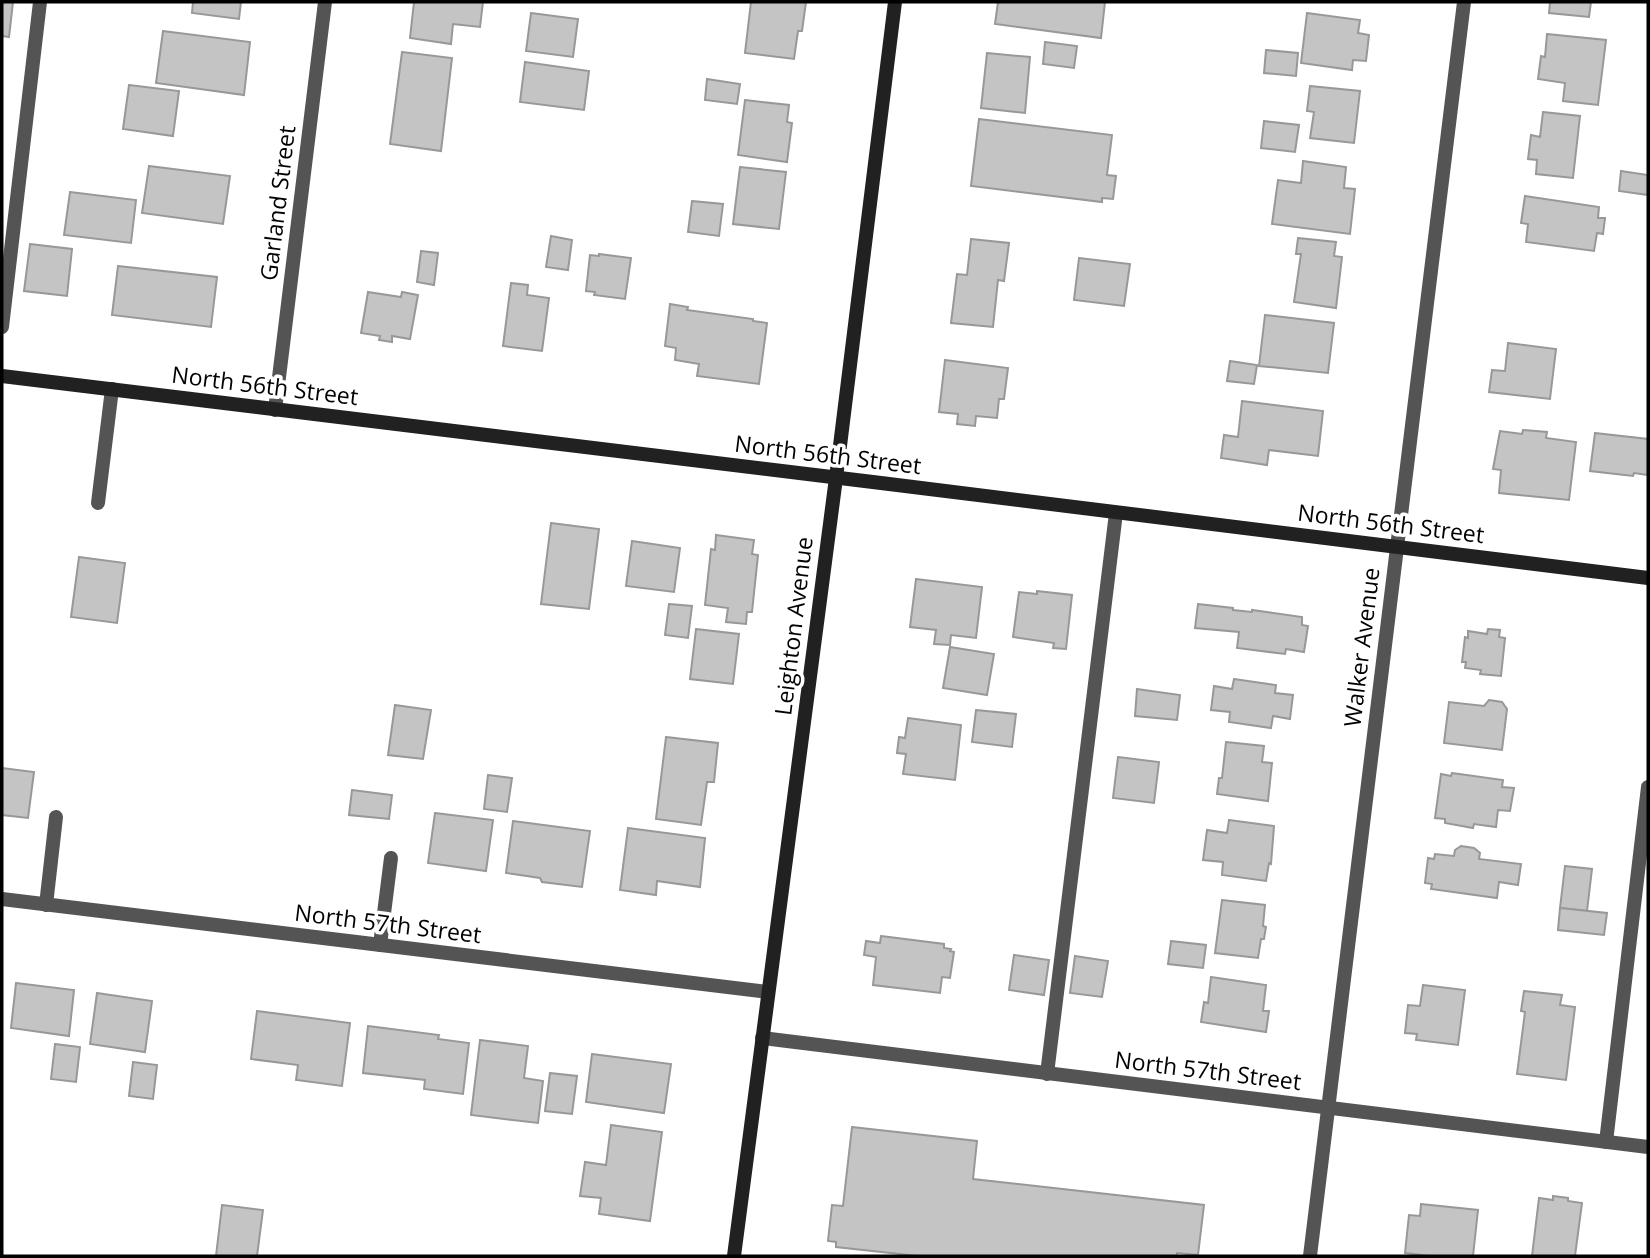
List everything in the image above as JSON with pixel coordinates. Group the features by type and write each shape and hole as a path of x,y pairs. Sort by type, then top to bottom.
{"main road":[{"name":"Leighton Avenue","path":"733,1256 836,478 895,2"},
{"name":"North 56th Street","path":"2,376 1648,578"}],"street":[{"path":"2,327 40,2"},
{"name":"Garland Street","path":"275,410 325,2"},
{"name":"Walker Avenue","path":"1310,1256 1464,2"},
{"path":"98,503 112,389"},
{"path":"1047,1074 1116,513"},
{"path":"1606,1142 1648,787"},
{"path":"46,905 57,817"},
{"path":"380,945 391,858"},
{"name":"North 57th Street","path":"2,900 768,992"},
{"name":"North 57th Street","path":"762,1038 1648,1147"}],"building":[{"path":"2,2 13,2 9,37 2,36"},
{"path":"193,2 241,2 239,19 192,13"},
{"path":"414,2 483,2 480,27 453,24 451,44 410,38"},
{"path":"751,2 806,2 794,59 745,53"},
{"path":"998,2 1105,2 1101,38 995,24"},
{"path":"1550,2 1591,2 1589,17 1549,13"},
{"path":"531,13 578,19 573,57 526,51"},
{"path":"1307,13 1360,20 1358,33 1369,35 1366,61 1353,60 1352,70 1301,63"},
{"path":"163,31 250,42 244,95 156,83"},
{"path":"1547,34 1606,40 1598,105 1563,101 1565,83 1538,79 1541,56 1545,57"},
{"path":"1045,42 1077,46 1074,68 1043,64"},
{"path":"1266,50 1298,53 1296,76 1264,73"},
{"path":"402,52 452,58 441,151 390,144"},
{"path":"987,53 1030,57 1025,113 981,108"},
{"path":"525,62 589,71 584,110 520,102"},
{"path":"707,79 740,84 737,104 705,100"},
{"path":"129,85 179,91 173,136 123,129"},
{"path":"1310,86 1360,91 1354,143 1310,138 1314,112 1307,111"},
{"path":"745,100 789,105 787,122 792,123 787,162 738,155"},
{"path":"1543,112 1580,116 1573,178 1536,174 1537,160 1528,159 1531,135 1540,137"},
{"path":"979,119 1112,135 1107,175 1116,176 1113,199 1102,198 1102,202 971,186"},
{"path":"1264,121 1299,125 1295,152 1261,148"},
{"path":"1303,161 1346,167 1344,188 1355,189 1350,234 1272,224 1278,180 1301,183"},
{"path":"149,166 230,176 223,224 142,213"},
{"path":"740,167 786,172 779,229 733,224"},
{"path":"1621,171 1648,175 1648,195 1619,191"},
{"path":"70,192 136,200 131,243 64,235"},
{"path":"1525,196 1599,207 1598,218 1605,218 1603,234 1597,233 1594,251 1526,242 1528,224 1521,223"},
{"path":"692,201 723,204 719,236 688,232"},
{"path":"551,236 572,240 568,270 546,267"},
{"path":"1298,238 1336,242 1334,256 1342,257 1336,308 1294,302 1301,254 1296,254"},
{"path":"971,239 1009,243 1004,281 998,280 993,327 951,323 957,274 967,275"},
{"path":"30,244 72,249 67,296 24,291"},
{"path":"421,251 438,253 434,285 417,282"},
{"path":"590,255 631,258 625,299 594,295 595,292 586,291"},
{"path":"1079,258 1130,264 1124,306 1074,300"},
{"path":"118,266 217,277 211,327 112,315"},
{"path":"511,283 528,285 527,295 549,298 542,351 503,346"},
{"path":"368,292 401,297 402,292 418,295 410,339 392,336 392,342 379,340 380,336 361,333"},
{"path":"670,304 688,307 687,310 767,323 759,384 697,376 699,364 675,360 676,348 665,346"},
{"path":"1265,315 1334,323 1328,373 1259,366"},
{"path":"1508,343 1556,349 1550,399 1489,392 1492,370 1505,371"},
{"path":"945,360 1008,368 1004,399 999,399 997,418 976,416 975,426 957,424 958,414 939,412"},
{"path":"1230,361 1257,365 1254,384 1227,381"},
{"path":"1242,401 1323,411 1318,456 1269,450 1267,465 1221,458 1224,435 1238,437"},
{"path":"1523,430 1547,432 1546,438 1576,442 1569,500 1499,493 1501,470 1493,469 1500,431 1522,434"},
{"path":"1595,433 1648,439 1648,475 1590,471"},
{"path":"551,523 599,529 589,609 541,604"},
{"path":"716,535 754,540 752,554 758,555 752,612 747,612 746,624 726,622 728,608 705,605 711,549 715,550"},
{"path":"632,541 680,548 674,592 626,586"},
{"path":"79,557 125,563 117,623 71,617"},
{"path":"916,579 982,587 976,638 951,635 950,645 934,644 936,630 910,627"},
{"path":"1037,591 1072,595 1066,649 1053,648 1054,643 1013,637 1019,592 1037,594"},
{"path":"669,604 692,606 688,638 665,635"},
{"path":"1198,604 1302,617 1302,625 1308,626 1304,652 1286,649 1285,654 1237,648 1239,632 1195,628"},
{"path":"696,629 739,634 733,684 690,679"},
{"path":"1488,629 1500,630 1499,637 1505,638 1501,676 1480,674 1481,670 1465,668 1466,662 1462,662 1468,631 1487,634"},
{"path":"950,647 994,654 987,695 943,688"},
{"path":"1234,679 1276,685 1275,693 1293,695 1290,719 1273,716 1271,728 1229,722 1230,712 1211,710 1214,686 1232,689"},
{"path":"1137,689 1180,695 1177,720 1135,716"},
{"path":"1489,700 1502,702 1507,709 1502,750 1444,743 1449,702 1484,706"},
{"path":"395,705 431,710 423,759 388,755"},
{"path":"976,710 1016,714 1012,747 972,742"},
{"path":"908,718 961,725 955,780 903,774 906,754 897,753 899,737 905,738"},
{"path":"666,737 718,743 714,782 707,782 701,825 656,819"},
{"path":"1226,742 1264,746 1262,762 1272,763 1268,801 1217,794 1219,778 1222,778"},
{"path":"1118,757 1159,762 1154,803 1113,798"},
{"path":"2,768 34,772 28,818 2,815"},
{"path":"1452,773 1503,780 1502,787 1514,788 1510,811 1498,810 1496,827 1474,824 1473,828 1445,823 1445,819 1435,818 1441,774 1451,776"},
{"path":"488,775 512,778 507,812 484,809"},
{"path":"352,790 392,795 389,819 349,815"},
{"path":"435,813 493,820 486,871 428,863"},
{"path":"1229,820 1274,826 1271,864 1269,863 1266,881 1222,875 1223,862 1203,860 1207,830 1227,833"},
{"path":"513,821 590,831 582,887 542,882 540,878 506,873"},
{"path":"628,828 705,838 700,887 657,881 656,895 620,890"},
{"path":"1461,846 1474,848 1480,853 1479,859 1521,864 1518,885 1499,882 1497,898 1431,889 1432,884 1425,883 1428,858 1434,859 1435,854 1454,856 1455,850"},
{"path":"1565,866 1592,869 1587,911 1560,908"},
{"path":"1222,900 1265,905 1263,926 1266,927 1258,958 1215,953"},
{"path":"1560,908 1607,913 1604,935 1558,930"},
{"path":"881,936 944,944 944,948 951,949 950,951 954,952 950,978 942,977 940,993 873,985 876,957 864,955 866,941 880,943"},
{"path":"1171,941 1206,945 1203,968 1168,964"},
{"path":"1014,955 1049,960 1044,995 1009,990"},
{"path":"1075,956 1108,961 1102,997 1070,993"},
{"path":"1211,977 1266,985 1263,1011 1269,1011 1266,1032 1201,1022 1204,1002 1208,1003"},
{"path":"16,983 74,990 69,1036 11,1028"},
{"path":"1423,985 1465,990 1458,1045 1416,1040 1417,1034 1405,1033 1408,1005 1420,1006"},
{"path":"1524,991 1562,995 1560,1005 1575,1007 1566,1080 1517,1074 1525,1012 1521,1011"},
{"path":"97,993 152,1001 145,1052 90,1044"},
{"path":"257,1011 350,1023 342,1086 296,1080 298,1065 251,1059"},
{"path":"368,1026 439,1035 438,1039 469,1043 463,1094 424,1089 425,1080 363,1073"},
{"path":"480,1040 528,1046 524,1078 543,1081 538,1123 471,1115"},
{"path":"55,1044 80,1047 76,1082 51,1079"},
{"path":"592,1054 671,1064 664,1113 586,1102"},
{"path":"133,1062 157,1065 153,1099 129,1096"},
{"path":"550,1073 577,1076 572,1114 545,1111"},
{"path":"611,1125 662,1132 650,1221 599,1214 601,1198 580,1196 585,1162 606,1165"},
{"path":"852,1127 977,1141 973,1179 1204,1205 1198,1255 918,1256 836,1247 836,1242 828,1241 832,1205 843,1206"},
{"path":"1553,1196 1582,1203 1575,1256 1532,1256 1539,1198 1553,1200"},
{"path":"1421,1204 1478,1210 1473,1256 1405,1253 1409,1215 1420,1216"},
{"path":"222,1205 263,1210 257,1256 216,1256"}]}
